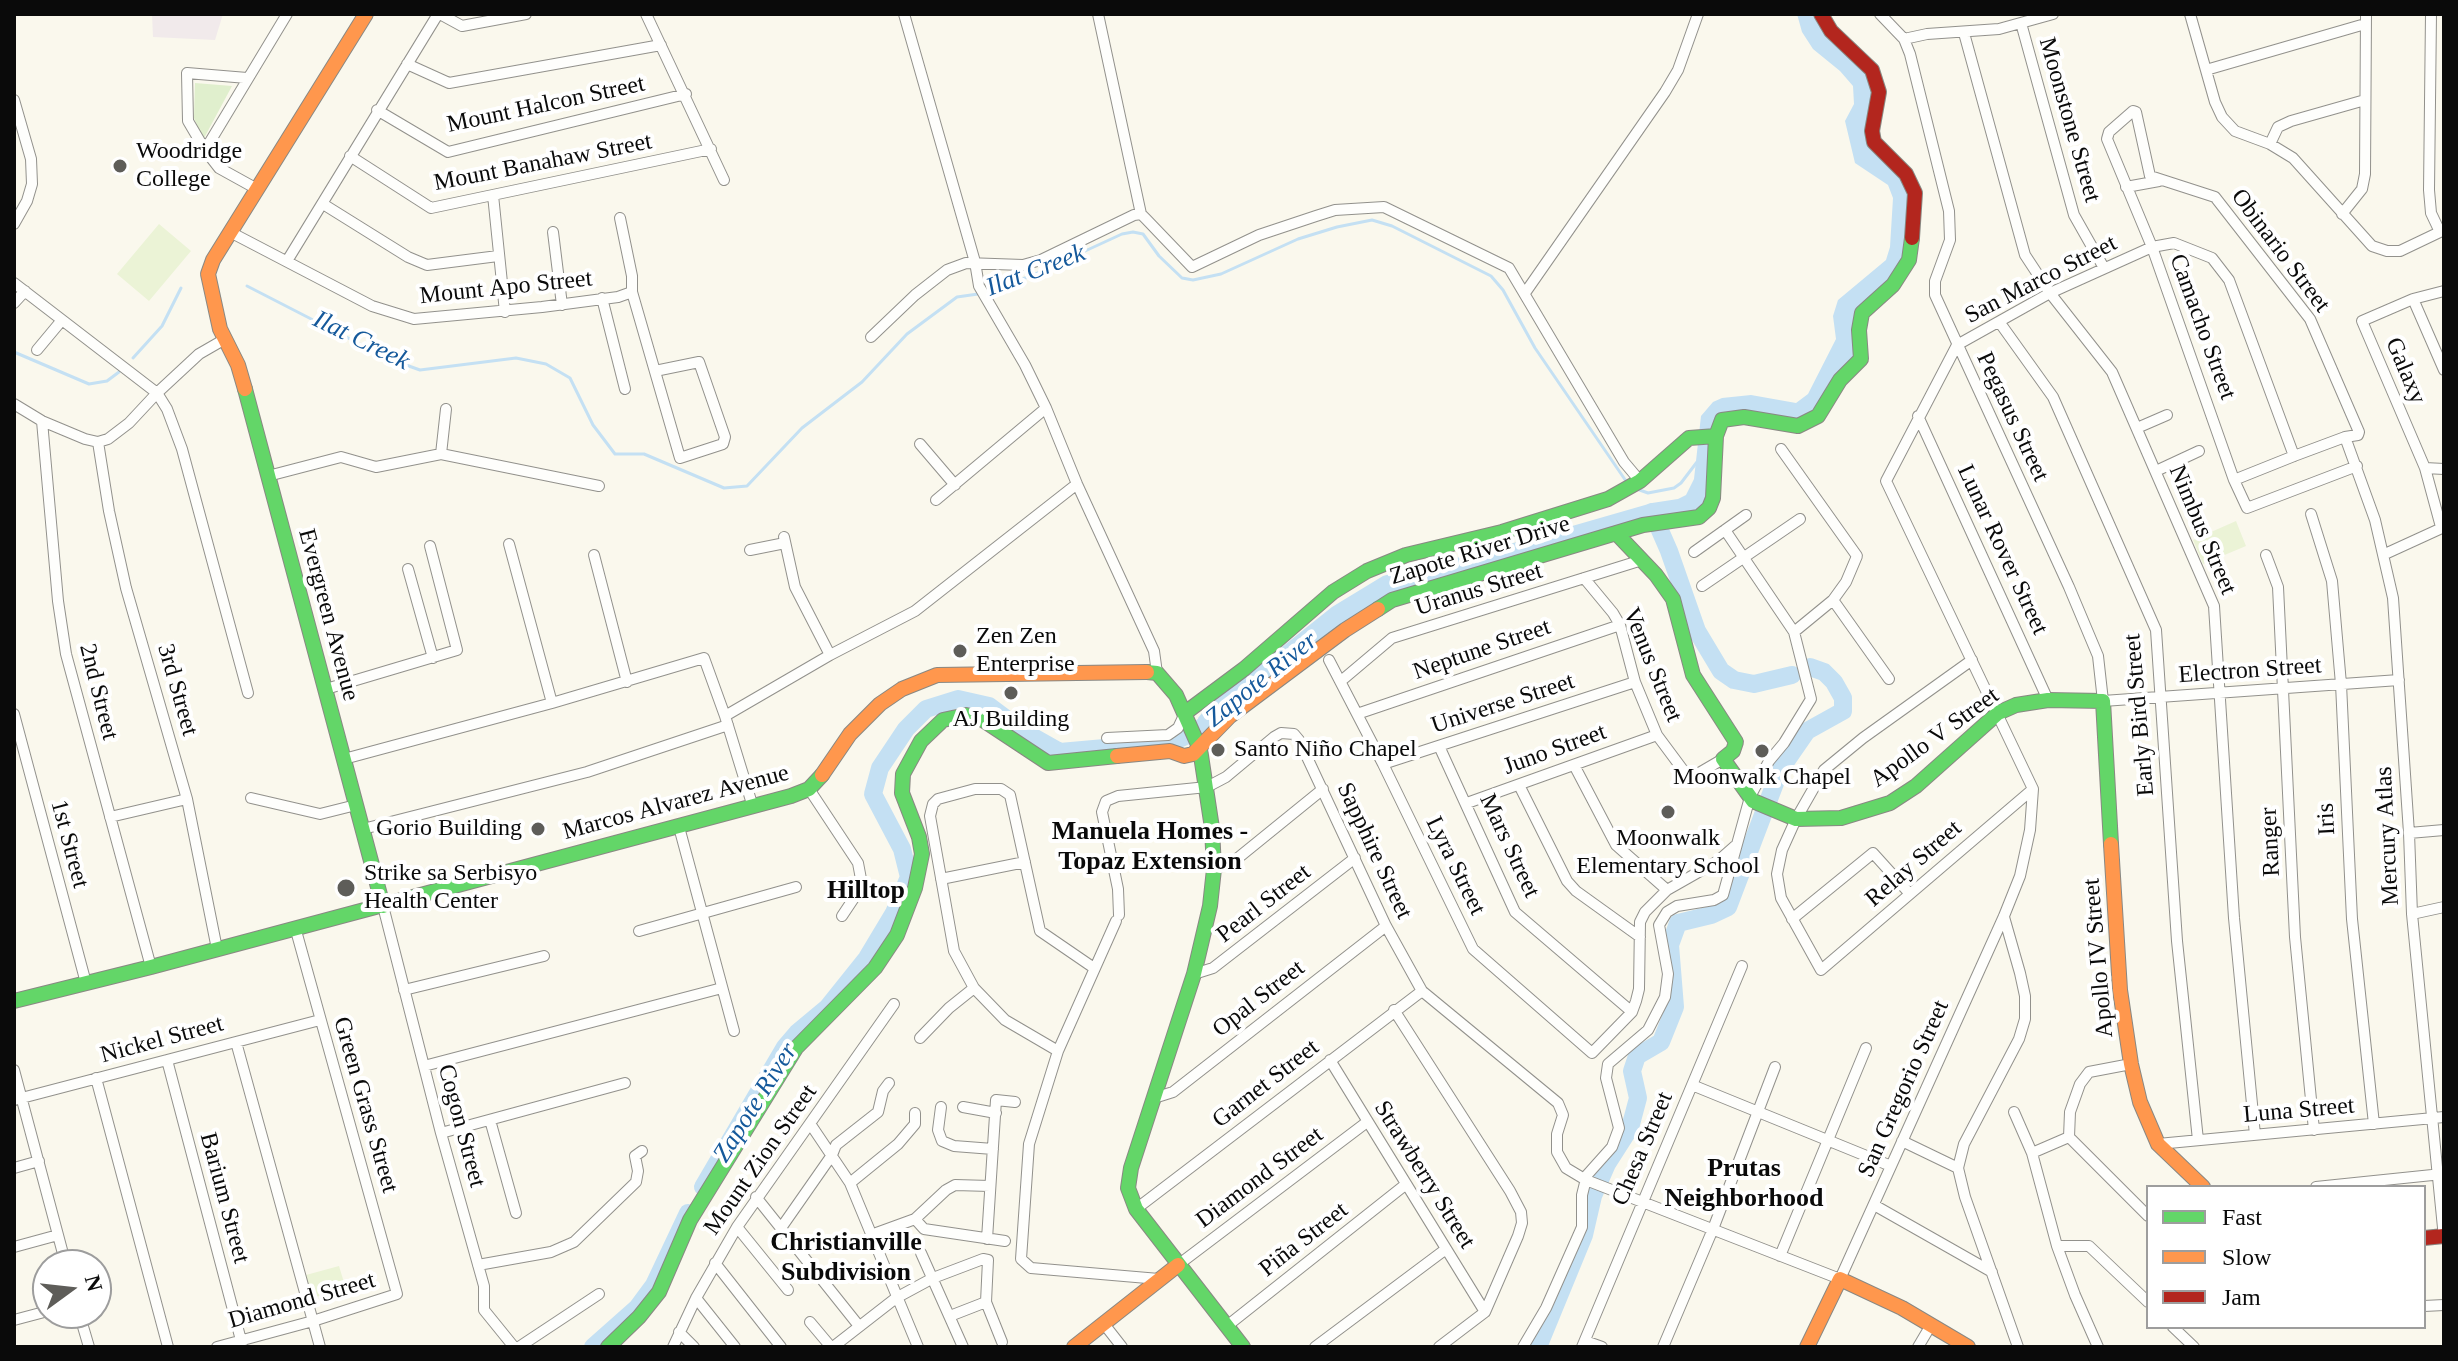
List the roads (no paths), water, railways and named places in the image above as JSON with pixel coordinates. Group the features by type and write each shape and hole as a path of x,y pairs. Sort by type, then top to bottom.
{"main road":[{"path":"232,233 366,14"},
{"path":"1714,436 1720,422 1731,417 1798,426 1818,416 1840,380 1861,359 1859,330 1862,313 1893,285 1909,260 1916,207 1912,185 1906,174 1874,142 1872,131 1878,102 1876,81 1872,70 1831,31 1821,14"},
{"name":"Evergreen Avenue","path":"232,233 213,260 208,274 209,287 220,329 242,376 383,906"},
{"name":"Zapote River Drive","path":"1188,719 1333,592 1367,571 1406,555 1502,532 1623,493 1681,443 1696,436 1714,436 1712,504 1699,517 1654,523 1616,533 1392,600 1345,630 1230,716 1199,745"},
{"path":"1616,533 1673,599 1693,675 1736,742 1733,751 1723,759 1753,800"},
{"name":"Marcos Alvarez Avenue","path":"14,1001 383,906 753,807 809,789 819,780 863,719 880,704 919,681 937,675 1132,670 1157,673"},
{"path":"1157,673 1176,695 1199,745 1207,787 1214,869 1210,906 1194,974 1129,1178 1130,1198 1243,1347"},
{"name":"Apollo V Street","path":"1753,800 1796,819 1841,818 1890,803 1916,786 1998,713 2030,701 2103,701"},
{"name":"Apollo IV Street","path":"2103,701 2120,990 2131,1064 2140,1102 2158,1144 2201,1185"},
{"path":"608,1347 659,1292 690,1220 796,1048 875,968 897,935 915,888 922,854 919,837 902,793 903,774 921,741 933,728 949,718 966,715 980,718 1048,763 1170,751 1189,755 1199,745"},
{"path":"1074,1347 1178,1265"},
{"path":"1807,1347 1840,1279 1902,1308 1968,1347"}],"street":[{"path":"205,150 287,14"},
{"path":"287,261 377,110 439,14 462,26 526,14"},
{"path":"646,14 724,180"},
{"path":"904,14 975,262 979,286 1046,408 1077,484 1154,651 1157,673"},
{"path":"1098,14 1141,214 1192,267 1289,224 1335,210 1384,207 1501,263 1509,268 1525,293 1638,482"},
{"path":"1525,293 1665,92 1678,70 1698,14"},
{"name":"Pegasus Street","path":"1880,14 1904,39 1928,123 1950,220 1948,249 1934,289 2098,656 2103,701"},
{"path":"1904,39 1927,34 1999,29 2053,14"},
{"path":"2190,14 2222,117 2235,131 2270,144 2293,158 2372,246 2387,251 2400,251 2442,231 2431,213 2429,190 2431,14"},
{"path":"2206,70 2366,19 2362,189 2342,214"},
{"name":"Moonstone Street","path":"2021,23 2074,215 2104,268"},
{"name":"Nimbus Street","path":"1964,33 2025,255 2050,293 2112,372 2214,606 2234,918 2255,1135"},
{"path":"407,64 449,83 661,45"},
{"path":"247,78 187,73 188,121 219,168 257,189"},
{"name":"Mount Halcon Street","path":"377,110 448,152 686,94"},
{"path":"14,100 31,159 32,184 27,201 14,224"},
{"path":"2270,144 2278,127 2365,100"},
{"name":"Camacho Street","path":"2161,181 2148,174 2135,111 2107,135 2152,247 2234,480 2247,508 2357,466"},
{"name":"Mount Banahaw Street","path":"350,156 431,208 711,149"},
{"path":"2126,187 2161,181"},
{"name":"Obinario Street","path":"2161,181 2215,197 2310,319 2359,432 2358,435 2345,437"},
{"path":"14,195 27,201"},
{"path":"493,195 505,312"},
{"path":"323,204 408,257 427,265 498,256"},
{"path":"871,337 915,295 947,270 975,262 1023,265 1041,260 1141,214"},
{"path":"620,218 632,276 632,292 680,458 723,444 725,437 699,362 655,371"},
{"path":"553,232 562,305"},
{"name":"Mount Apo Street","path":"232,233 372,306 414,319 562,305 632,292"},
{"name":"San Marco Street","path":"2004,916 2020,876 2030,830 2033,789 1886,481 1957,345 2050,293 2152,247 2174,243 2212,258 2229,280 2294,456"},
{"path":"14,283 157,393 167,409 182,449 248,693"},
{"path":"14,303 25,291"},
{"path":"2444,291 2413,299 2444,370"},
{"path":"602,298 625,389"},
{"name":"Galaxy","path":"2413,299 2362,321 2425,468 2442,527"},
{"path":"37,350 62,320"},
{"name":"Early Bird Street","path":"2000,323 2053,397 2156,630 2177,941 2198,1140"},
{"path":"14,404 42,421 98,442 118,432 199,354 225,339"},
{"path":"936,500 1046,408"},
{"path":"441,454 446,409"},
{"path":"2137,428 2167,415"},
{"name":"Lunar Rover Street","path":"1918,416 2048,700"},
{"name":"2nd Street","path":"42,421 58,601 66,654 151,967"},
{"path":"2234,480 2345,437"},
{"name":"Mercury Atlas","path":"2345,437 2385,554 2393,598 2412,914 2438,1118 2444,1237"},
{"name":"3rd Street","path":"98,442 126,588 187,799 217,949"},
{"path":"920,444 955,485"},
{"path":"1781,449 1857,556 1846,582 1833,600 1794,632"},
{"path":"2156,471 2199,451"},
{"path":"268,476 341,457 376,467 441,454 599,486"},
{"path":"2425,468 2444,469"},
{"path":"363,829 587,772 727,721 830,655 928,602 1077,484"},
{"name":"Iris","path":"2311,514 2332,581 2341,684 2352,919 2374,1124"},
{"path":"1694,552 1746,515"},
{"path":"1702,586 1800,519"},
{"path":"2385,554 2442,527"},
{"path":"1523,1347 1546,1308 1582,1227 1582,1195 1586,1180 1612,1147 1619,1128 1606,1078 1608,1064 1648,1030 1665,997 1668,974 1659,925 1667,912 1677,906 1714,900 1723,895 1736,845 1769,761 1811,699 1794,632 1725,530"},
{"path":"750,550 784,540 795,587 830,655"},
{"path":"509,544 552,703"},
{"path":"326,689 457,650 430,546"},
{"path":"594,555 627,682"},
{"name":"Ranger","path":"2266,555 2278,587 2295,937 2314,1130"},
{"name":"Uranus Street","path":"1341,681 1392,638 1642,560"},
{"path":"408,569 433,658"},
{"name":"Venus Street","path":"1584,578 1620,625 1635,682 1657,735 1688,773 1699,773 1723,759"},
{"path":"1833,600 1889,679"},
{"name":"Neptune Street","path":"1357,714 1620,625"},
{"path":"344,759 704,658 753,807"},
{"name":"Lyra Street","path":"1329,660 1473,949 1592,1053 1632,1012"},
{"path":"1910,894 1873,853 1792,919 1781,898 1777,874 1782,850 1824,770 1863,738 1972,660"},
{"name":"Electron Street","path":"2103,701 2399,680"},
{"name":"Universe Street","path":"1383,764 1635,682"},
{"name":"1st Street","path":"14,714 86,983"},
{"path":"1107,738 1168,735 1188,719"},
{"name":"Sapphire Street","path":"1207,787 1226,777 1274,737 1288,732 1299,740 1386,926 1422,991"},
{"name":"Juno Street","path":"1467,803 1657,735"},
{"name":"Mars Street","path":"1439,746 1515,912 1632,1012"},
{"path":"1574,765 1616,845 1667,890"},
{"path":"1519,785 1567,881 1640,937"},
{"path":"1159,1279 1031,1268 1021,1259 1029,1144 1058,1051 1117,918 1118,889 1102,812 1106,801 1118,796 1207,787"},
{"path":"809,789 858,863 861,879 858,892 842,916"},
{"path":"1058,1051 1005,1020 974,988 954,951 931,826 931,810 938,799 975,789 1001,789 1010,795 1040,931 1094,968"},
{"path":"1214,869 1233,862 1323,789"},
{"name":"Relay Street","path":"1792,919 1821,970 2033,789"},
{"path":"251,798 320,814 356,805"},
{"path":"110,817 187,799"},
{"path":"679,827 734,1031"},
{"path":"2409,833 2444,830"},
{"path":"1632,1012 1639,989 1640,922 1645,912 1667,890 1718,861 1736,845"},
{"name":"Pearl Street","path":"1194,974 1213,968 1355,858"},
{"path":"941,879 1025,862"},
{"path":"639,931 796,887"},
{"name":"Cogon Street","path":"383,906 485,1292 484,1310 516,1347"},
{"path":"2412,914 2444,907"},
{"path":"2004,916 2022,985 2025,1019 2019,1039 1964,1144 1958,1168 1965,1197 2018,1347"},
{"name":"San Gregorio Street","path":"1840,1279 2004,916"},
{"name":"Opal Street","path":"1154,1098 1173,1092 1386,926"},
{"name":"Green Grass Street","path":"295,927 397,1294"},
{"path":"404,990 544,956"},
{"name":"Chesa Street","path":"1583,1344 1742,966"},
{"path":"424,1066 722,988"},
{"path":"920,1038 974,988"},
{"path":"1422,991 1558,1103 1563,1115 1556,1143 1560,1161 1576,1175 1840,1279"},
{"name":"Garnet Street","path":"1136,1209 1422,991"},
{"name":"Mount Zion Street","path":"673,1347 715,1263 756,1197 811,1125 894,1004"},
{"path":"1394,1010 1521,1212 1518,1236 1485,1312 1439,1347"},
{"name":"Nickel Street","path":"18,1099 320,1020"},
{"path":"236,1042 320,1347"},
{"path":"1780,1256 1866,1048"},
{"name":"Barium Street","path":"167,1060 242,1344"},
{"name":"Strawberry Street","path":"1330,1060 1485,1312"},
{"path":"2131,1064 2089,1072 2080,1084 2070,1112 2069,1137 2146,1214"},
{"path":"1663,1347 1713,1229 1775,1067"},
{"path":"14,1070 18,1099 39,1161 62,1249"},
{"path":"96,1078 168,1347"},
{"path":"441,1133 625,1083"},
{"path":"781,1228 840,1140 878,1112 889,1083"},
{"path":"1692,1085 1891,1166"},
{"path":"987,1239 996,1100 1015,1102"},
{"path":"941,1107 938,1130 942,1141 954,1146 993,1149"},
{"path":"963,1107 996,1113"},
{"path":"2014,1112 2032,1153 2057,1246 2098,1347"},
{"path":"850,1183 898,1144 915,1124 915,1113"},
{"name":"Luna Street","path":"2158,1144 2438,1118"},
{"path":"490,1120 516,1213"},
{"name":"Diamond Street","path":"1178,1265 1367,1122"},
{"path":"811,1125 850,1183 918,1347"},
{"path":"2032,1153 2069,1137"},
{"path":"1902,1141 1958,1168"},
{"path":"478,1265 551,1252 574,1242 636,1182 638,1171 635,1156 642,1151"},
{"path":"14,1168 39,1161"},
{"path":"2335,1185 2441,1174"},
{"path":"871,1235 915,1219 955,1185 990,1186"},
{"name":"Piña Street","path":"1227,1326 1405,1185"},
{"path":"756,1197 859,1326"},
{"path":"1874,1205 1992,1272"},
{"path":"915,1219 924,1229 1005,1241"},
{"path":"737,1227 788,1290"},
{"path":"14,1247 58,1235"},
{"path":"2057,1246 2089,1246 2146,1300"},
{"path":"1315,1347 1446,1249"},
{"path":"921,1253 963,1347"},
{"path":"810,1322 832,1347 896,1298 933,1278 983,1259 988,1260 986,1302 1002,1342"},
{"path":"715,1263 781,1347"},
{"name":"Diamond Street","path":"217,1347 242,1344 397,1294"},
{"path":"516,1347 599,1294"},
{"path":"696,1298 735,1347"},
{"path":"950,1316 986,1302"},
{"path":"1104,1324 1122,1347"},
{"path":"1918,1347 1931,1325"},
{"path":"2175,1329 2194,1347"},
{"path":"2182,1335 2188,1329"},
{"path":"679,1332 694,1347"},
{"path":"1583,1344 1602,1347"}],"water":[{"path":"1797,14 1818,14 1864,70 1876,92 1870,122 1905,180 1914,206 1902,268 1854,338 1856,360 1842,368 1828,385 1817,407 1806,417 1793,420 1722,419 1711,491 1702,512 1399,590 1327,639 1204,734 1198,718 1207,707 1332,607 1383,576 1475,554 1652,503 1678,499 1686,495 1694,479 1701,416 1713,402 1751,395 1796,403 1808,394 1836,339 1833,316 1838,300 1886,260 1890,247 1893,198 1888,185 1855,163 1845,121 1854,104 1853,86 1813,49 1802,32"}],"waterway":[{"name":"Ilat Creek","path":"986,293 1122,234 1143,234 1159,256 1182,278 1193,280 1221,274 1298,239 1372,220 1392,226 1491,276 1503,290 1535,348 1628,484"},
{"name":"Ilat Creek","path":"247,286 389,359 420,370 516,358 546,364 570,378 593,425 615,454 644,454 724,488 747,486 802,428 862,382 907,334 957,297 978,294"},
{"name":"Ilat Creek","path":"133,358 162,326 181,288"},
{"name":"Ilat Creek","path":"14,352 89,384 107,381 119,372"},
{"name":"Ilat Creek","path":"1634,488 1648,493 1674,488 1697,462"},
{"path":"1652,512 1697,631 1721,671 1734,680 1754,684 1792,675"},
{"path":"1538,1347 1584,1235 1593,1196 1607,1164 1630,1128 1638,1098 1632,1071 1637,1056 1661,1042 1675,1007 1670,945 1678,923 1711,915 1728,907 1780,770 1807,731 1843,711 1843,698 1834,682 1824,672 1810,667 1807,669"},
{"name":"Zapote River","path":"703,1187 785,1047 827,1008 867,958 894,913 909,877 902,849 873,794 880,768 906,729 926,709 958,699 989,706 1021,730 1060,752 1172,742 1199,730 1218,713"},
{"name":"Zapote River","path":"593,1347 637,1308 654,1285 688,1213"}],"place":[{"name":"Woodridge College","path":"120,166"},
{"name":"Zen Zen Enterprise","path":"960,651"},
{"name":"AJ Building","path":"1011,693"},
{"name":"Santo Niño Chapel","path":"1218,750"},
{"name":"Moonwalk Chapel","path":"1762,751"},
{"name":"Moonwalk Elementary School","path":"1668,812"},
{"name":"Gorio Building","path":"538,829"},
{"name":"Strike sa Serbisyo Health Center","path":"346,888"}],"district":[{"name":"Manuela Homes - Topaz Extension","path":"1150,847"},
{"name":"Hilltop","path":"866,891"},
{"name":"Prutas Neighborhood","path":"1744,1184"},
{"name":"Christianville Subdivision","path":"846,1258"}]}
